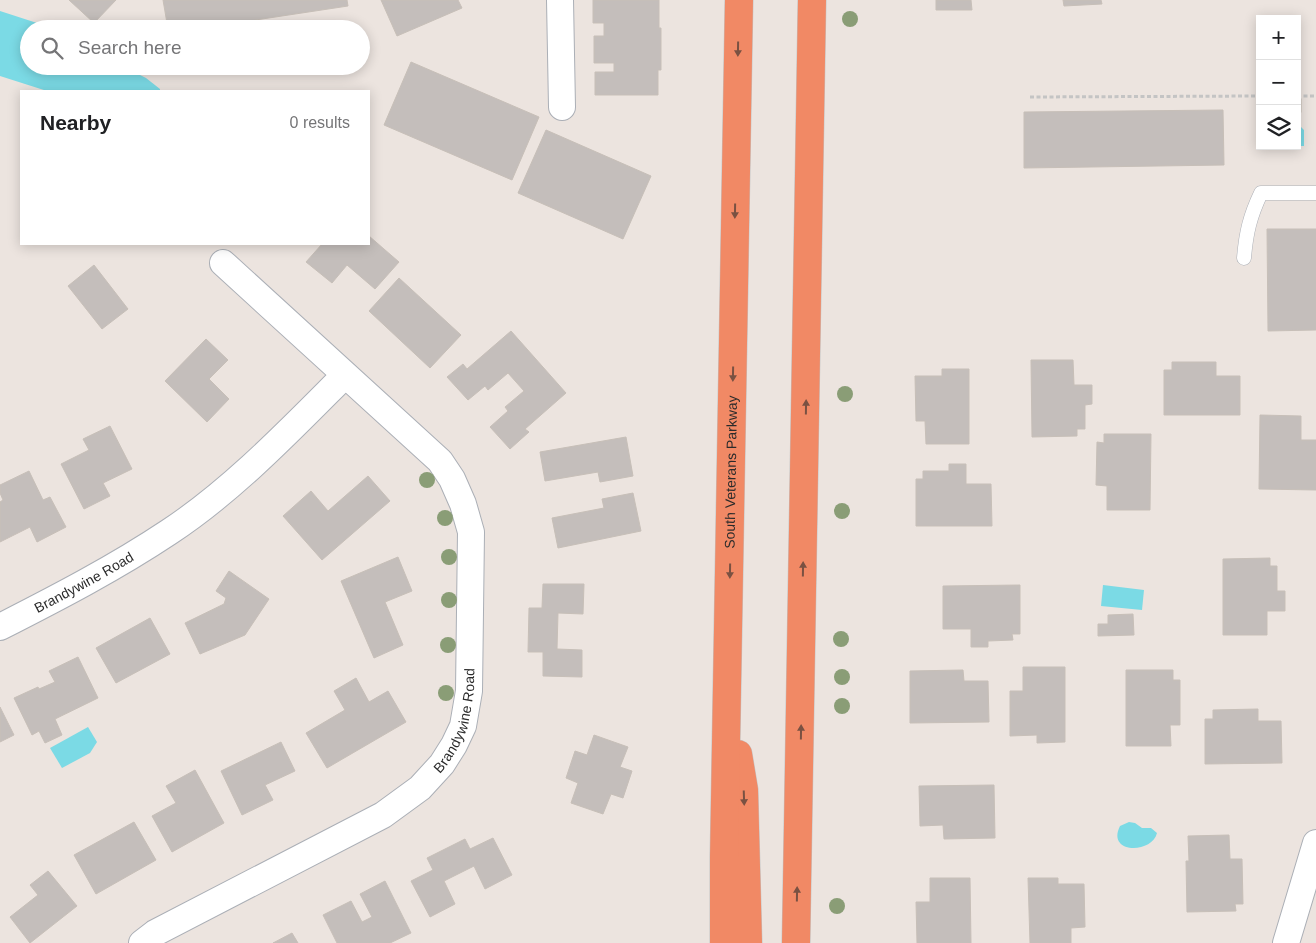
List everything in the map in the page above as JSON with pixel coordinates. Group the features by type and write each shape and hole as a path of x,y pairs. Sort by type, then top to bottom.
{"highway":[{"name":"South Veterans Parkway","path":"721,937 727,698 738,0"},
{"path":"796,943 812,0"},
{"path":"727,698 744,790 748,943"}],"street":[{"path":"560,0 562,107"},
{"name":"Brandywine Road","path":"142,943 164,929 383,815 420,788 442,764 454,745 463,726 469,691 471,532 463,504 452,479 440,461 223,263"},
{"name":"Brandywine Road","path":"0,628 74,589 169,532 221,493 345,375"},
{"path":"1286,943 1316,843"}],"lane":[{"path":"1244,258 1251,214 1261,193 1316,193"}],"path":[{"path":"1030,98 1256,96"},
{"path":"1301,96 1316,96"}],"water":[{"path":"0,11 28,20 20,20 20,75 140,75 160,90 44,90 0,76"},
{"path":"1301,127 1304,130 1304,146 1301,146"},
{"path":"1103,585 1144,590 1142,610 1101,606"},
{"path":"88,727 97,742 90,753 62,768 50,748"},
{"path":"1129,822 1135,823 1142,828 1151,828 1157,833 1147,845 1131,848 1124,846 1119,842 1117,835 1120,826"}],"building":[{"path":"69,0 116,0 97,20 91,20"},
{"path":"163,0 347,0 348,6 255,20 166,20"},
{"path":"381,0 458,0 462,8 397,36"},
{"path":"593,0 659,0 661,70 658,70 658,95 595,95 595,72 614,72 614,63 594,63 594,36 604,36 604,23 593,23"},
{"path":"936,0 971,0 972,10 936,10"},
{"path":"1063,0 1101,0 1102,4 1064,6"},
{"path":"411,62 539,117 512,180 384,125"},
{"path":"1223,110 1224,165 1024,168 1024,112"},
{"path":"546,130 651,176 623,239 518,193"},
{"path":"1267,229 1316,229 1316,330 1268,331"},
{"path":"370,237 399,262 375,289 347,265 332,283 306,262 321,245 370,245"},
{"path":"94,265 128,309 102,329 68,286"},
{"path":"399,278 461,335 430,368 369,311"},
{"path":"511,331 566,393 525,429 529,432 510,449 490,427 508,411 505,407 524,391 508,373 488,390 485,386 468,400 447,377 463,364 467,369"},
{"path":"206,339 228,360 209,379 229,399 207,422 165,381"},
{"path":"1031,360 1073,360 1074,385 1092,385 1092,404 1085,405 1085,429 1077,429 1077,436 1032,437"},
{"path":"1172,362 1216,362 1216,376 1240,376 1240,415 1164,415 1164,370 1172,370"},
{"path":"942,369 969,369 969,444 926,444 925,421 916,421 915,376 942,376"},
{"path":"1260,415 1301,416 1301,440 1316,440 1316,490 1259,489"},
{"path":"110,426 132,469 103,483 110,496 84,509 61,464 89,450 83,439"},
{"path":"1104,434 1151,434 1150,510 1107,510 1107,486 1096,485 1097,442 1104,443"},
{"path":"626,437 633,476 600,482 598,472 545,481 540,452"},
{"path":"949,464 966,464 966,484 991,484 992,526 916,526 916,479 923,479 923,471 949,471"},
{"path":"29,471 43,500 50,497 66,527 37,542 30,527 0,542 0,502 3,500 0,493 0,485"},
{"path":"368,476 390,501 322,560 283,516 311,491 328,511"},
{"path":"633,493 641,531 558,548 552,518 604,508 602,499"},
{"path":"398,557 412,591 385,602 403,645 374,658 341,581"},
{"path":"1270,558 1270,566 1277,566 1277,591 1285,591 1285,611 1267,611 1267,635 1223,635 1223,559"},
{"path":"229,571 269,599 245,635 200,654 185,623 224,604 226,598 216,591"},
{"path":"543,584 584,584 583,614 558,613 557,649 582,650 582,677 543,676 543,652 528,652 529,608 542,608"},
{"path":"1020,585 1020,634 1012,634 1013,640 988,641 988,647 971,647 971,629 943,629 943,586"},
{"path":"1133,614 1134,635 1098,636 1098,624 1108,624 1108,615"},
{"path":"150,618 170,654 116,683 96,648"},
{"path":"78,657 98,698 55,719 62,735 45,743 39,731 32,735 14,698 38,687 39,689 55,682 49,671"},
{"path":"1023,667 1065,667 1065,742 1037,743 1037,735 1010,736 1010,691 1023,691"},
{"path":"963,670 964,681 988,681 989,722 910,723 910,671"},
{"path":"1126,670 1173,670 1173,680 1180,680 1180,725 1170,725 1171,746 1126,746"},
{"path":"356,678 369,702 388,691 406,722 327,768 306,733 345,710 334,691"},
{"path":"0,707 14,735 0,742"},
{"path":"1258,709 1258,721 1281,721 1282,763 1205,764 1205,719 1213,719 1213,710"},
{"path":"594,735 628,747 620,767 632,771 623,798 611,794 603,814 571,803 578,783 566,778 575,751 587,755"},
{"path":"281,742 295,771 265,785 273,800 242,815 221,771"},
{"path":"195,770 224,823 172,852 152,816 176,803 166,786"},
{"path":"994,785 995,838 944,839 943,825 920,826 919,786"},
{"path":"134,822 156,860 96,894 74,855"},
{"path":"1229,835 1230,859 1242,859 1243,904 1235,904 1236,911 1187,912 1186,861 1189,861 1188,836"},
{"path":"493,838 512,875 485,889 474,866 444,881 455,904 430,917 411,881 433,870 427,858 465,839 470,849"},
{"path":"48,871 77,906 30,943 10,917 38,895 30,885"},
{"path":"930,878 970,878 971,943 917,943 916,902 930,902"},
{"path":"1028,878 1058,878 1058,884 1084,884 1085,927 1071,928 1071,943 1030,943"},
{"path":"385,881 411,933 390,943 337,943 323,915 351,901 362,922 372,917 360,894"},
{"path":"292,933 298,943 273,943"}]}
